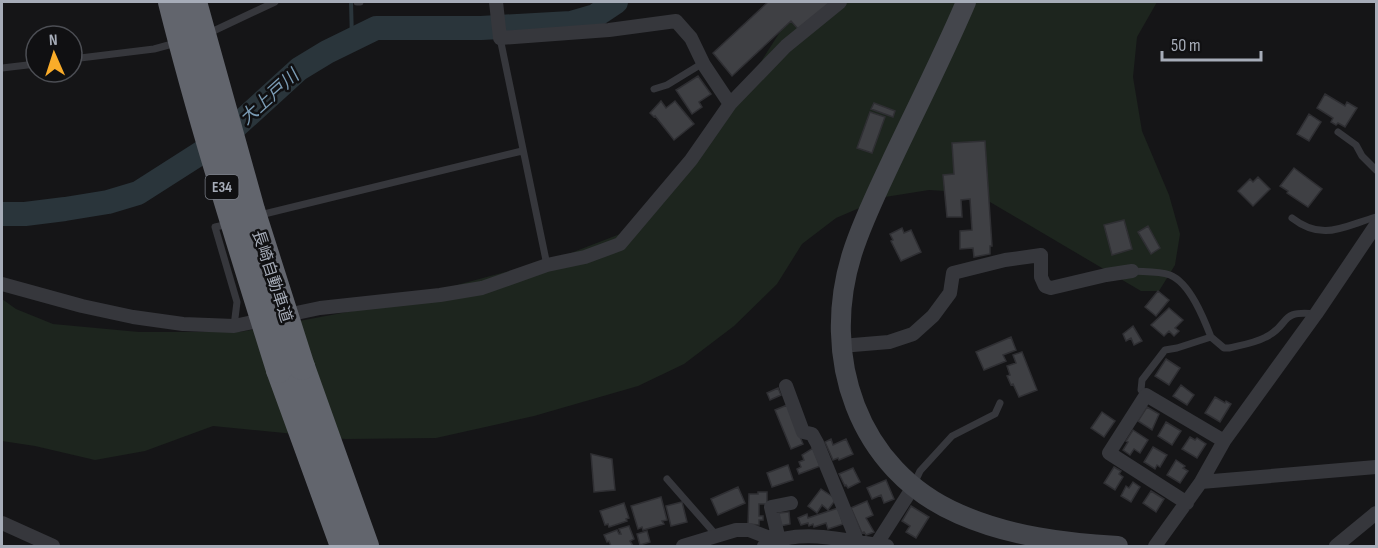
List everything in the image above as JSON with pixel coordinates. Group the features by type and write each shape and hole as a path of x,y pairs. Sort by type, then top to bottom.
{"highway":[{"name":"長崎自動車道","path":"171,2 189,74 231,216 291,368 366,546"},
{"name":"長崎自動車道","path":"194,2 252,210 291,368 343,546"}],"street":[{"path":"496,2 500,38 609,30 676,21 691,38 703,63 730,104"},
{"path":"2,284 133,317 183,324 234,326 320,308 440,295 482,288 547,265 585,257 620,244 691,160 730,104 786,46 840,2"},
{"path":"966,2 851,256 841,311 844,371 855,409 881,453 913,487 957,513 995,528 1084,544 1118,546"},
{"path":"1155,546 1186,505 1224,441 1374,234"},
{"path":"841,346 889,342 912,334 933,316 950,294 953,273 1005,260 1041,255 1041,277 1045,286 1051,288 1132,271"},
{"path":"786,386 803,432 812,434 817,443 858,543"},
{"path":"1186,505 1109,453 1146,395 1224,441"},
{"path":"1201,482 1377,467"},
{"path":"683,546 736,530 749,530 773,542 798,536 881,546 913,487"},
{"path":"773,542 771,507 791,503"},
{"path":"1336,546 1377,513"},
{"path":"2,523 53,546"}],"lane":[{"path":"84,58 154,49 214,32 274,2"},
{"path":"500,38 547,265"},
{"path":"654,89 667,85 703,63"},
{"path":"2,68 24,65"},
{"path":"1338,132 1356,145 1362,156 1377,171"},
{"path":"250,218 522,151"},
{"path":"1292,218 1305,228 1332,231 1377,217"},
{"path":"234,326 237,302 215,227 238,221"},
{"path":"1132,271 1155,272 1180,281 1191,295 1211,337 1224,348 1265,338 1276,331 1287,317 1294,313 1316,314"},
{"path":"1146,395 1141,390 1142,380 1165,350 1211,337"},
{"path":"913,487 920,471 952,435 996,414 1000,403"},
{"path":"667,479 717,536"}],"shaded area":[{"path":"809,2 1157,2 1137,37 1133,77 1142,131 1169,195 1180,234 1175,265 1159,291 1141,291 990,202 962,192 929,190 885,197 836,218 802,244 777,284 734,326 684,364 638,386 534,416 436,438 346,439 213,426 145,451 95,460 2,441 2,299 16,309 53,324 139,332 240,332 379,306 558,258 620,234 741,93 785,24"}],"building":[{"path":"768,2 832,2 799,30 791,21 732,76 713,53"},
{"path":"698,76 711,94 699,102 702,107 692,114 676,90"},
{"path":"1325,94 1345,106 1347,102 1357,108 1345,127 1331,122 1333,118 1317,108"},
{"path":"661,101 666,108 675,101 694,124 674,140 650,113"},
{"path":"874,103 895,111 893,117 871,109"},
{"path":"870,112 885,117 872,153 857,148"},
{"path":"1309,114 1321,122 1309,141 1297,134"},
{"path":"985,141 992,246 990,246 990,254 974,257 973,248 960,249 960,231 972,230 970,199 961,200 962,217 947,217 943,175 954,174 952,143"},
{"path":"1294,168 1322,189 1308,207 1280,186"},
{"path":"1258,177 1270,189 1253,206 1238,191 1250,179 1253,182"},
{"path":"1124,220 1132,249 1112,255 1104,225"},
{"path":"1148,226 1160,248 1151,254 1138,232"},
{"path":"902,228 904,233 911,230 921,252 901,261 890,234"},
{"path":"1158,291 1169,300 1156,316 1145,307"},
{"path":"1169,308 1183,320 1175,328 1179,331 1174,336 1169,331 1164,336 1151,325"},
{"path":"1133,326 1142,341 1134,345 1131,338 1126,341 1123,334"},
{"path":"1011,337 1016,350 1003,355 1006,361 984,370 976,352"},
{"path":"1022,352 1037,390 1019,397 1007,376 1010,375 1007,366 1016,363 1013,355"},
{"path":"1166,359 1180,368 1169,385 1155,376"},
{"path":"1181,385 1194,395 1187,405 1173,396"},
{"path":"778,388 781,395 770,400 767,393"},
{"path":"1215,397 1231,404 1220,422 1205,413"},
{"path":"787,405 803,444 791,449 775,410"},
{"path":"1147,407 1159,414 1152,430 1138,421"},
{"path":"1102,412 1115,421 1104,437 1091,428"},
{"path":"1166,422 1181,431 1172,445 1158,436"},
{"path":"1133,430 1148,440 1140,453 1134,449 1130,455 1123,450"},
{"path":"1190,437 1195,440 1197,438 1206,444 1197,458 1182,449"},
{"path":"831,439 833,445 846,439 853,454 833,460 825,442"},
{"path":"1153,447 1167,455 1160,467 1157,465 1155,469 1144,462"},
{"path":"813,448 820,466 799,474 797,469 801,467 799,462 804,460 802,455"},
{"path":"591,454 612,459 615,490 594,492"},
{"path":"1176,460 1188,471 1180,483 1167,475"},
{"path":"788,465 793,480 772,487 767,473"},
{"path":"1114,467 1121,471 1119,474 1123,477 1115,490 1104,483"},
{"path":"853,468 860,482 848,488 839,474"},
{"path":"886,480 894,499 884,503 881,495 872,499 867,488"},
{"path":"1133,482 1140,487 1131,502 1121,496 1126,486 1129,488"},
{"path":"738,487 745,503 718,515 711,499"},
{"path":"821,489 836,499 828,510 822,505 817,513 808,506"},
{"path":"1151,491 1164,499 1156,512 1143,503"},
{"path":"758,492 767,492 767,504 759,504 759,516 763,516 763,520 759,520 759,525 748,524 749,494 758,494"},
{"path":"661,497 667,520 662,521 664,524 643,530 642,527 638,529 631,506"},
{"path":"867,501 873,515 866,518 874,532 866,535 862,533 851,508"},
{"path":"682,502 687,522 671,526 666,506"},
{"path":"624,503 629,518 626,519 627,521 609,527 608,524 605,525 600,511"},
{"path":"911,506 929,517 916,538 906,532 910,526 902,521"},
{"path":"838,508 843,524 828,529 826,523 814,527 813,524 809,526 808,523 801,525 798,518 807,514 808,518"},
{"path":"789,512 790,524 780,526 779,513"},
{"path":"629,526 634,539 630,541 633,546 611,546 609,541 607,542 604,535 617,530 621,534 619,529"},
{"path":"647,531 650,542 640,545 637,534"}],"waterway":[{"path":"351,2 352,40"},
{"name":"大上戸川","path":"2,214 25,214 65,209 108,202 138,193 221,140 299,69 327,52 376,28 481,28 571,23 595,16 616,2"}]}
